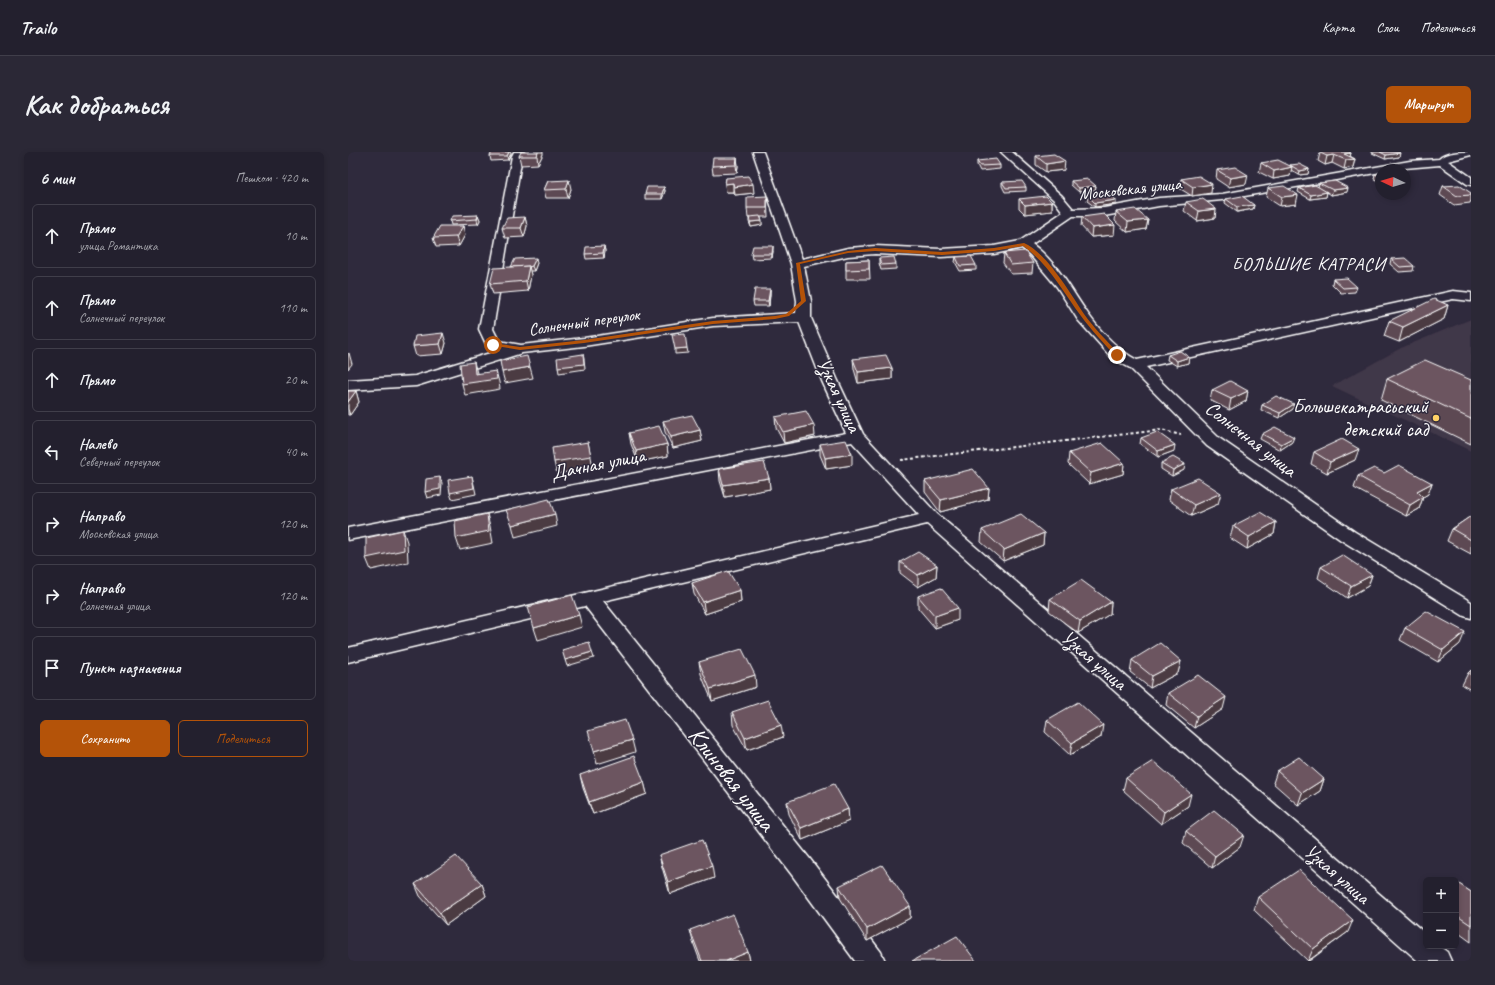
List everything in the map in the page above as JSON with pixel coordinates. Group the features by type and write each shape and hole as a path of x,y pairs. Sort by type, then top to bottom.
{"street":[{"path":"519,152 515,164 486,329 493,345 520,349"},
{"name":"Узкая улица","path":"758,152 797,264 804,309 830,381 856,436 932,518 1437,961"},
{"path":"1006,152 1058,198 1070,213"},
{"path":"1431,152 1444,160 1471,182"},
{"name":"Московская улица","path":"797,264 855,251 875,250 942,253 994,250 1024,244 1070,213 1104,212 1159,202 1222,197 1410,164 1444,160 1471,152"},
{"name":"Солнечная улица","path":"1024,244 1035,252 1063,285 1083,317 1117,355 1134,365 1213,442 1348,536 1471,611"},
{"path":"1134,365 1453,295 1471,297"},
{"name":"Солнечный переулок","path":"348,385 416,381 520,349 584,342 713,322 775,318 804,309"},
{"name":"Дачная улица","path":"348,534 856,436"},
{"path":"348,655 932,518"},
{"name":"Клиновая улица","path":"590,598 801,867 871,961"}],"path":[{"path":"882,463 1161,430 1213,442"}],"shaded area":[{"name":"Большекатрасьский детский сад","path":"1471,319 1471,451 1332,386 1401,348"}],"building":[{"path":"492,152 509,152 507,156 490,156"},
{"path":"521,152 538,152 537,156 519,156"},
{"path":"1349,152 1351,153 1344,154 1355,159 1346,160 1334,155 1327,156 1320,153"},
{"path":"1380,152 1399,152 1400,153 1386,155"},
{"path":"1054,154 1065,161 1046,164 1036,156"},
{"path":"713,158 737,158 736,165 712,166"},
{"path":"996,159 1000,165 980,166 977,161"},
{"path":"1278,160 1292,167 1274,171 1261,163"},
{"path":"1299,164 1309,169 1300,171 1290,165"},
{"path":"1235,167 1248,175 1230,178 1217,170"},
{"path":"748,176 753,184 734,187 733,183 725,184 726,178"},
{"path":"1199,176 1212,184 1193,187 1181,179"},
{"path":"1088,179 1096,186 1079,188 1071,181"},
{"path":"569,180 566,189 544,190 548,181"},
{"path":"1022,181 1026,187 1006,188 1002,182"},
{"path":"1335,181 1348,188 1333,190 1319,183"},
{"path":"1315,185 1327,192 1311,195 1299,188"},
{"path":"1459,185 1471,193 1471,195 1457,196 1443,186"},
{"path":"1284,186 1298,195 1282,197 1268,188"},
{"path":"647,187 664,187 662,194 645,194"},
{"path":"1108,193 1116,200 1095,203 1088,196"},
{"path":"767,196 767,208 747,208 747,197"},
{"path":"1046,196 1052,202 1025,205 1019,199"},
{"path":"1242,196 1254,205 1237,207 1226,199"},
{"path":"1203,199 1216,209 1199,211 1186,202"},
{"path":"1135,209 1148,220 1128,222 1116,212"},
{"path":"1104,214 1115,225 1092,228 1082,217"},
{"path":"478,215 477,219 450,221 452,216"},
{"path":"760,216 762,221 750,222 749,217"},
{"path":"525,217 521,228 502,228 507,218"},
{"path":"440,226 463,226 456,237 433,238"},
{"path":"604,246 603,253 585,254 586,247"},
{"path":"753,246 773,246 772,254 751,254"},
{"path":"1025,251 1033,263 1011,265 1004,253"},
{"path":"971,256 976,265 960,266 956,257"},
{"path":"894,257 896,264 881,265 879,258"},
{"path":"536,258 532,266 511,267 515,259"},
{"path":"1405,258 1414,266 1400,267 1391,259"},
{"path":"869,260 869,269 846,270 846,261"},
{"path":"529,266 526,281 490,284 494,268"},
{"path":"1347,278 1357,287 1343,288 1333,279"},
{"path":"755,289 770,289 768,301 753,301"},
{"path":"1434,299 1448,305 1403,327 1389,321"},
{"path":"443,333 440,344 413,346 415,336"},
{"path":"685,334 687,348 675,349 672,335"},
{"path":"1180,351 1189,357 1177,361 1168,355"},
{"path":"583,354 584,364 558,367 557,358"},
{"path":"886,355 892,368 858,372 853,359"},
{"path":"527,356 530,367 502,372 500,361"},
{"path":"1425,360 1471,380 1471,419 1387,379"},
{"path":"474,362 475,374 496,371 497,379 462,384 460,364"},
{"path":"1230,381 1248,391 1231,399 1212,390"},
{"path":"348,391 356,391 348,402"},
{"path":"1276,396 1294,404 1280,413 1262,405"},
{"path":"806,411 814,425 783,432 775,417"},
{"path":"692,415 700,430 671,437 663,421"},
{"path":"659,426 667,444 636,451 629,433"},
{"path":"1275,427 1294,437 1281,444 1262,434"},
{"path":"1157,432 1175,445 1158,451 1141,438"},
{"path":"1342,439 1359,449 1330,462 1314,452"},
{"path":"846,440 852,454 825,458 820,444"},
{"path":"588,442 591,456 554,462 552,448"},
{"path":"1102,443 1124,463 1091,473 1069,453"},
{"path":"1173,457 1185,464 1173,470 1161,463"},
{"path":"764,462 769,478 723,485 719,469"},
{"path":"1399,465 1432,483 1417,491 1423,497 1410,505 1358,476 1374,468 1384,473"},
{"path":"973,469 989,488 941,500 925,481"},
{"path":"472,476 474,488 450,493 448,480"},
{"path":"440,477 440,489 425,492 426,479"},
{"path":"1198,478 1221,493 1194,505 1171,489"},
{"path":"549,499 555,514 512,525 506,510"},
{"path":"1260,512 1276,522 1249,537 1233,526"},
{"path":"487,514 489,531 456,538 455,521"},
{"path":"1021,514 1044,533 1004,550 982,530"},
{"path":"1471,516 1471,540 1452,529"},
{"path":"403,530 404,550 366,558 366,538"},
{"path":"918,552 937,565 918,575 900,562"},
{"path":"1342,555 1372,575 1351,586 1321,567"},
{"path":"728,571 740,590 703,602 692,583"},
{"path":"1081,580 1111,602 1080,621 1050,599"},
{"path":"941,588 958,608 935,616 918,596"},
{"path":"572,595 579,615 534,628 528,607"},
{"path":"1426,611 1465,632 1443,650 1405,628"},
{"path":"589,642 592,652 565,660 562,650"},
{"path":"1160,643 1181,661 1152,676 1132,660"},
{"path":"742,649 755,675 710,689 699,662"},
{"path":"1198,675 1226,697 1197,716 1168,693"},
{"path":"768,700 781,725 745,738 732,712"},
{"path":"1078,702 1103,725 1072,743 1047,720"},
{"path":"625,720 632,740 594,751 588,731"},
{"path":"634,756 644,782 589,802 580,775"},
{"path":"1299,757 1324,779 1302,793 1277,771"},
{"path":"1153,761 1191,794 1164,812 1126,778"},
{"path":"834,784 848,809 801,828 787,802"},
{"path":"1214,810 1244,835 1215,856 1186,831"},
{"path":"702,840 712,866 668,882 659,855"},
{"path":"456,856 482,884 440,913 415,884"},
{"path":"882,865 910,906 867,929 839,886"},
{"path":"1299,870 1353,920 1313,949 1258,897"},
{"path":"1459,884 1471,892 1471,925 1459,917"},
{"path":"733,914 748,952 726,961 702,961 690,930"},
{"path":"957,936 976,961 912,961"}],"place":[{"name":"Большекатрасьский детский сад","path":"1436,418"}],"district":[{"name":"БОЛЬШИЕ КАТРАСИ","path":"1309,264"}],"route":[{"path":"493,345 520,349 584,342 713,322 775,318 787,315 804,301 797,264 848,252 875,250 942,253 994,250 1024,244 1035,252 1063,285 1083,317 1117,355"}]}
